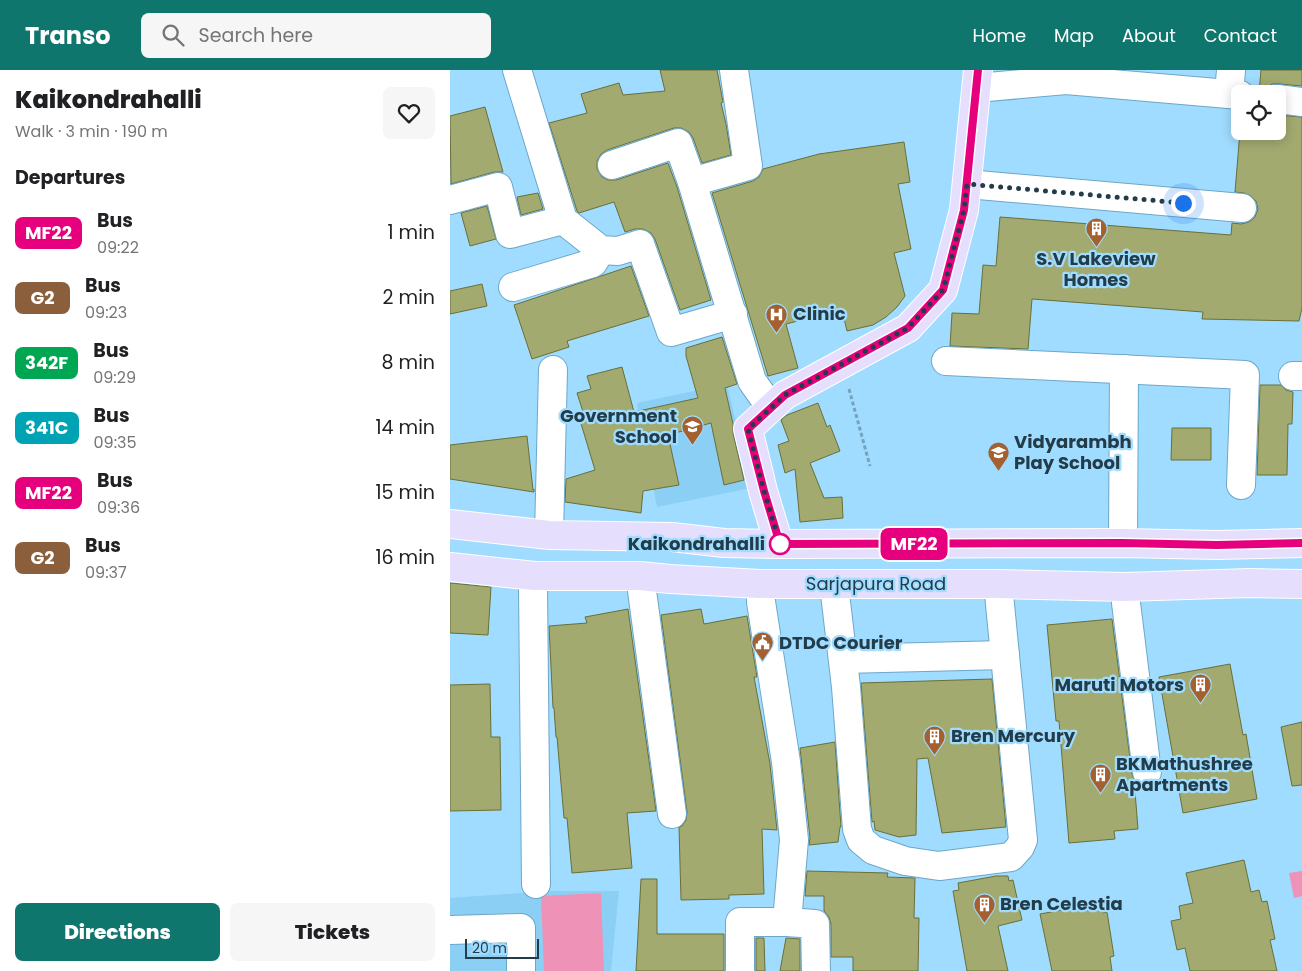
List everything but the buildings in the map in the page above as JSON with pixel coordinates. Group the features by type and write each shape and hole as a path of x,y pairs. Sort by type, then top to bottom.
{"main road":[{"path":"780,544 748,429 785,395 908,328 943,290 964,210 978,79"},
{"path":"450,524 549,535 672,537 724,543 1122,543 1217,545 1302,543"},
{"name":"Sarjapura Road","path":"450,567 534,576 640,576 760,584 998,584 1126,587 1250,583 1302,584"}],"street":[{"path":"517,70 563,220 601,250 618,251 640,244 671,332 733,314"},
{"path":"692,182 748,166 734,70"},
{"path":"978,79 1231,86"},
{"path":"1286,100 1302,102"},
{"path":"612,165 678,143 692,182 752,381 771,408"},
{"path":"967,184 1242,208"},
{"path":"450,200 498,187 510,234 563,220"},
{"path":"512,287 593,262 601,250"},
{"path":"946,360 1245,375 1241,485"},
{"path":"1122,543 1124,369"},
{"path":"549,535 554,370"},
{"path":"534,576 536,884"},
{"path":"640,576 672,814"},
{"path":"760,584 786,762 794,840 787,922"},
{"path":"834,585 843,659 857,829 861,840 873,850 905,861 939,866 1011,857 1020,847 1023,840 998,584"},
{"path":"1126,587 1126,603 1147,772"},
{"path":"843,659 1005,656"},
{"path":"740,971 740,922 815,924 816,971"},
{"path":"450,930 521,928 521,971"}],"path":[{"path":"843,365 870,466"}],"shaded area":[{"name":"Government School","path":"727,384 751,488 657,507 637,403"},
{"path":"1302,871 1302,896 1294,898 1289,873"},
{"path":"549,891 619,891 611,971 450,971 450,898"},
{"path":"601,893 604,971 544,971 541,896"}],"bus line":[{"name":"MF22","path":"978,70 964,210 943,290 908,328 785,395 748,429 780,544 1122,543 1217,545 1302,543"}],"place":[{"name":"S.V Lakeview Homes","path":"1096,248"},
{"name":"Clinic","path":"777,333"},
{"name":"Government School","path":"693,445"},
{"name":"Vidyarambh Play School","path":"998,471"},
{"name":"Kaikondrahalli","path":"780,544"},
{"name":"DTDC Courier","path":"763,662"},
{"name":"Maruti Motors","path":"1200,704"},
{"name":"Bren Mercury","path":"935,755"},
{"name":"BKMathushree Apartments","path":"1100,793"},
{"name":"Bren Celestia","path":"984,923"}],"route":[{"path":"780,544 748,429 785,395 908,328 943,290 964,210 967,184 1183,203"}]}
